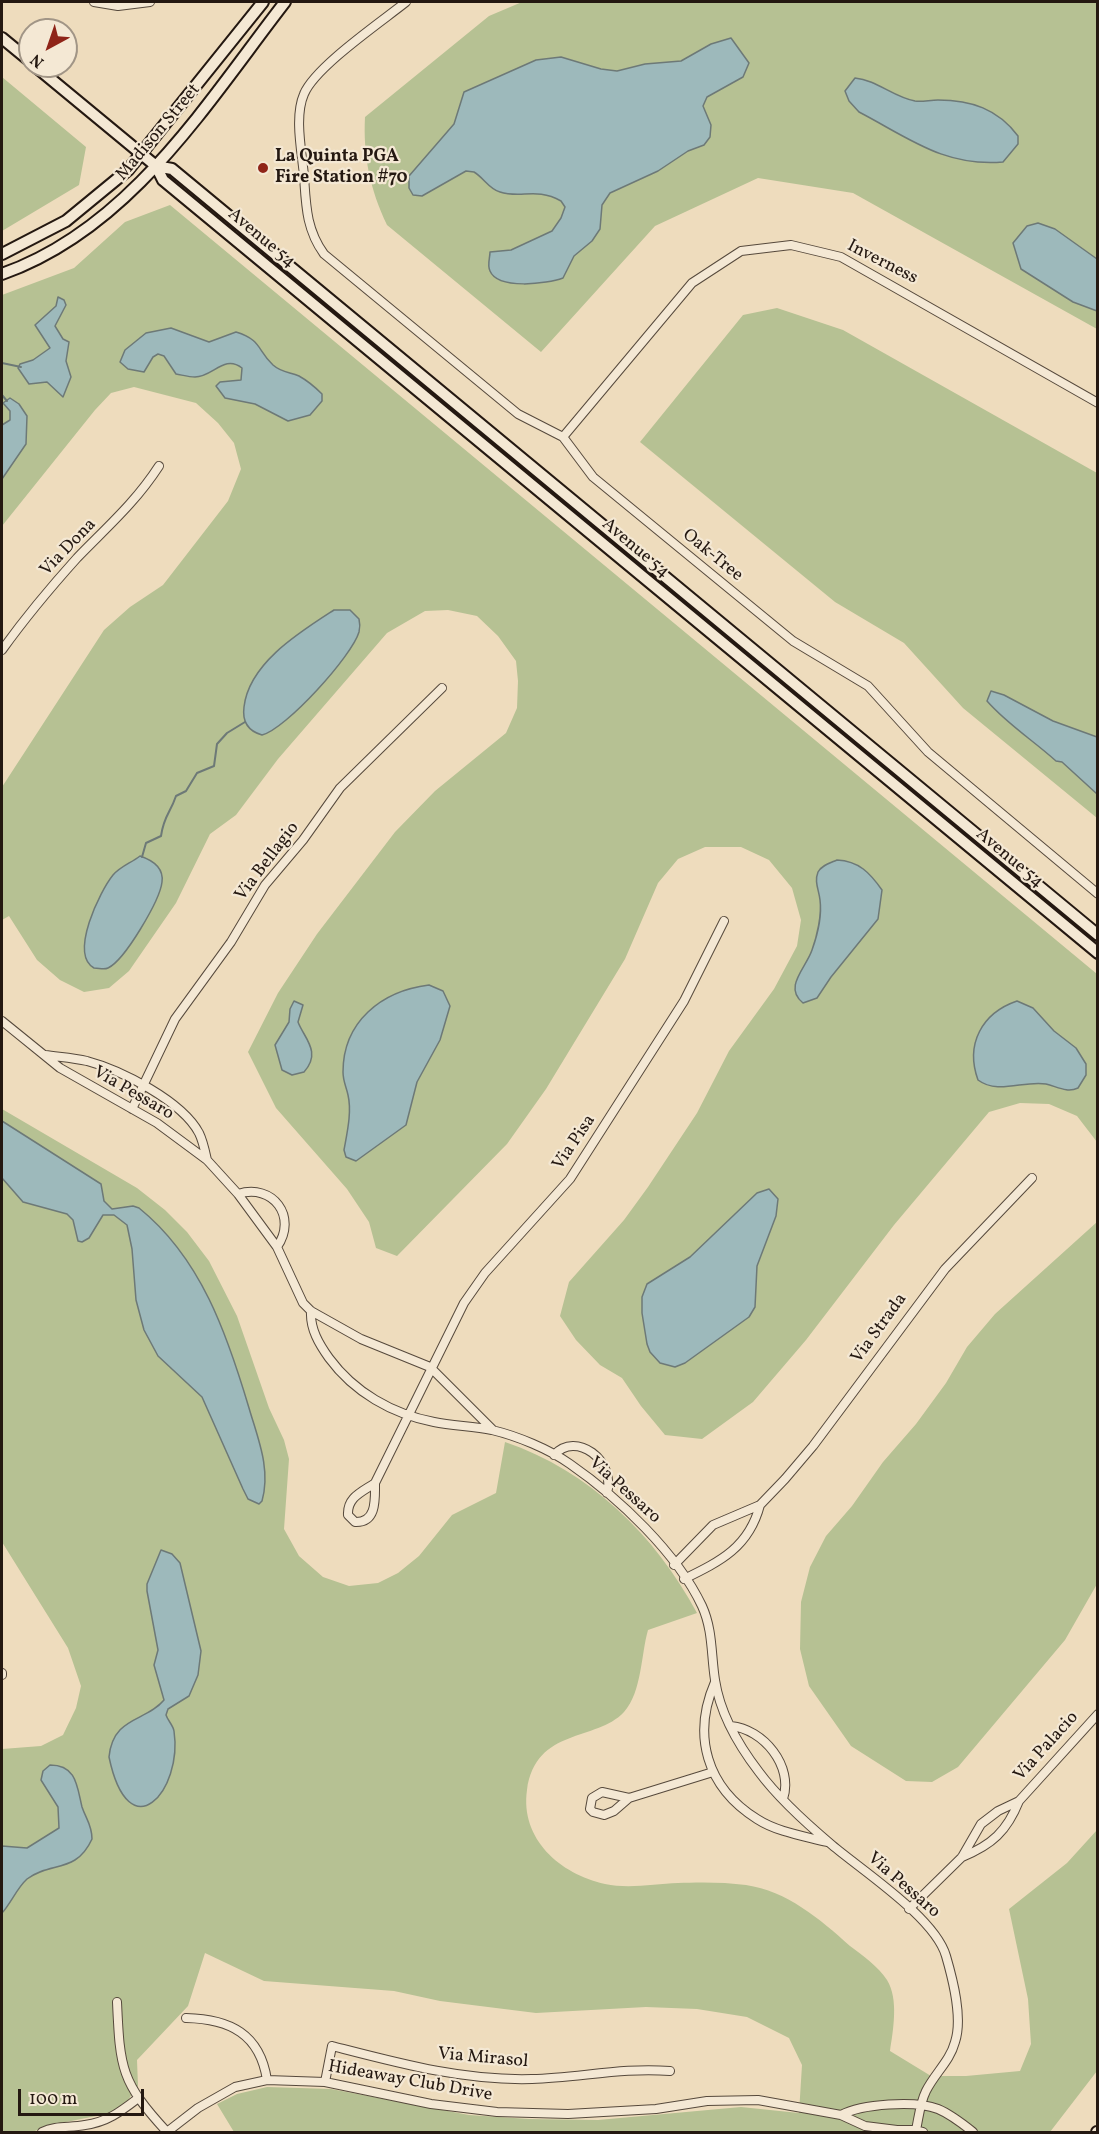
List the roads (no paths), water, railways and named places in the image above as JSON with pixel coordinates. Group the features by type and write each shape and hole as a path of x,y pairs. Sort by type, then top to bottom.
{"street":[{"path":"94,2 118,6 150,2"},
{"name":"Madison Street","path":"2,254 66,221 100,196 143,155 262,2"},
{"name":"Madison Street","path":"2,274 42,256 75,237 111,211 156,166 285,2"},
{"name":"Oak-Tree","path":"406,2 317,75 303,94 301,130 306,215 312,237 324,254 518,414 562,437 593,477 793,641 868,686 928,752 1098,894"},
{"path":"2,38 18,52"},
{"name":"Avenue 54","path":"50,78 156,166 164,180 1098,953"},
{"name":"Avenue 54","path":"156,166 172,170 1098,935"},
{"name":"Inverness","path":"562,437 692,283 741,251 791,245 841,257 1098,403"},
{"name":"Via Dona","path":"2,650 29,614 79,557 123,514 159,466"},
{"name":"Via Bellagio","path":"132,1109 175,1019 231,942 265,885 303,840 340,788 442,688"},
{"name":"Via Pisa","path":"375,1483 430,1367 464,1303 485,1273 570,1179 582,1162 684,1001 724,921"},
{"name":"Via Pessaro","path":"2,1021 60,1068 132,1109 207,1160 238,1194 277,1247 303,1302 311,1311 362,1339 430,1367 493,1430"},
{"name":"Via Pessaro","path":"43,1055 87,1061 122,1075 167,1099 185,1114 199,1133 207,1160"},
{"name":"Via Strada","path":"674,1565 713,1525 760,1505 813,1446 945,1269 1032,1178"},
{"path":"238,1194 258,1191 269,1195 283,1210 285,1232 277,1247"},
{"name":"Via Pessaro","path":"311,1311 310,1322 320,1345 344,1378 371,1399 432,1422 493,1430 554,1455 607,1493 646,1527 702,1607 711,1636 715,1682 742,1750 783,1799 829,1842 909,1908 935,1933 946,1953 957,2014 956,2040 944,2066 927,2088 920,2106 920,2131"},
{"path":"554,1455 564,1447 572,1446 582,1448 597,1456 611,1480 607,1493"},
{"path":"375,1483 375,1502 372,1514 361,1522 355,1522 348,1515 348,1504 352,1498 375,1483"},
{"name":"Via Strada","path":"684,1579 717,1563 740,1545 755,1525 760,1505"},
{"name":"Via Pessaro","path":"715,1682 705,1704 702,1725 705,1748 713,1772 738,1804 757,1820 784,1831 829,1842"},
{"name":"Via Palacio","path":"962,1857 983,1849 998,1838 1011,1820 1019,1801 1098,1714"},
{"path":"731,1726 744,1727 758,1735 773,1750 783,1771 786,1790 783,1799"},
{"path":"629,1798 602,1792 592,1798 590,1809 604,1815 614,1811 629,1798 713,1772"},
{"name":"Via Palacio","path":"909,1908 962,1857 981,1824 998,1810 1019,1801"},
{"path":"117,2002 119,2050 125,2076 137,2099 167,2132"},
{"path":"186,2018 207,2018 229,2026 248,2037 257,2047 264,2062 267,2080"},
{"name":"Via Mirasol","path":"325,2082 332,2046 408,2066 464,2076 531,2079 638,2068 670,2071"},
{"name":"Hideaway Club Drive","path":"167,2132 198,2108 235,2086 267,2080 325,2082 431,2104 497,2112 568,2114 758,2100 841,2115 865,2126 920,2131"},
{"path":"42,2133 64,2126 83,2126 105,2121 137,2099"},
{"name":"Hideaway Club Drive","path":"841,2115 850,2110 878,2106 937,2108 973,2133"}],"water":[{"path":"731,38 749,63 743,77 707,97 703,106 711,125 710,137 704,145 688,151 658,171 610,193 602,205 600,229 592,241 574,256 563,278 546,282 512,283 495,277 489,266 490,252 511,250 552,231 565,207 561,201 544,195 500,192 474,172 466,171 422,196 413,195 409,188 409,176 454,124 464,92 536,60 561,57 601,69 617,71 645,64 681,61 711,44"},
{"path":"855,78 871,82 915,101 950,100 983,108 1002,119 1010,127 1018,136 1018,144 1003,162 963,160 928,149 859,112 849,101 845,91"},
{"path":"1038,223 1055,229 1097,259 1097,311 1073,302 1021,269 1013,243 1027,226"},
{"path":"58,297 64,300 66,305 55,326 63,339 69,342 66,361 71,377 63,397 47,382 29,384 18,368 20,364 33,360 50,348 35,325 56,306"},
{"path":"171,328 209,342 236,332 244,335 255,342 276,368 299,376 314,387 322,394 322,401 310,415 288,421 255,404 225,398 216,386 220,382 241,380 242,368 236,364 224,365 207,374 195,377 176,374 164,356 158,354 153,357 144,372 128,369 120,362 125,350 146,333"},
{"path":"10,398 19,404 27,416 26,444 2,479 2,425 10,420 10,411 3,403"},
{"path":"334,610 350,610 359,619 359,632 354,643 332,674 286,720 262,735 253,731 245,721 244,707 255,676 278,650"},
{"path":"991,691 1004,695 1053,721 1097,737 1097,794 1062,762 1056,761 995,709 987,701"},
{"path":"140,856 153,862 159,868 162,877 160,891 141,929 123,954 108,968 94,968 87,961 85,950 89,922 101,894 113,875"},
{"path":"837,860 858,865 873,878 882,890 878,919 817,998 803,1003 797,997 795,984 812,950 819,925 817,876 826,864"},
{"path":"429,985 443,991 450,1006 440,1040 417,1082 406,1125 356,1161 346,1157 344,1150 349,1108 343,1072 350,1038 368,1012 381,1002 395,994"},
{"path":"294,1001 303,1005 298,1022 310,1046 312,1058 304,1072 292,1075 282,1070 275,1045 289,1022 290,1009"},
{"path":"1017,1001 1033,1008 1054,1031 1076,1048 1086,1064 1086,1075 1078,1088 1066,1090 1038,1083 1003,1087 978,1080 975,1067 975,1042 994,1013"},
{"path":"2,1121 101,1184 104,1201 112,1209 133,1206 139,1208 161,1228 179,1250 209,1299 221,1325 240,1380 264,1466 264,1489 262,1501 259,1504 248,1499 202,1397 158,1356 144,1330 136,1300 132,1249 127,1225 114,1215 103,1215 89,1238 82,1242 78,1241 73,1220 67,1214 23,1202 2,1178"},
{"path":"769,1189 778,1199 776,1216 757,1266 755,1307 749,1317 685,1363 675,1367 660,1363 650,1352 647,1344 642,1297 647,1284 690,1257 757,1193"},
{"path":"161,1550 172,1554 180,1563 201,1651 198,1675 189,1696 168,1709 166,1715 174,1731 175,1753 170,1774 163,1791 152,1802 141,1806 129,1801 118,1786 109,1757 112,1744 123,1727 157,1707 164,1700 154,1665 158,1650 147,1591 147,1584"},
{"path":"50,1765 66,1769 74,1778 92,1839 86,1850 71,1862 45,1870 27,1879 2,1913 2,1846 27,1848 59,1828 58,1807 41,1780 43,1771"}],"waterway":[{"path":"2,363 21,367"},
{"path":"2,395 7,401"},
{"path":"142,857 146,843 161,836 176,796 186,791 197,773 214,766 217,744 227,733 245,722"}],"place":[{"name":"La Quinta PGA Fire Station #70","path":"263,168"}]}
